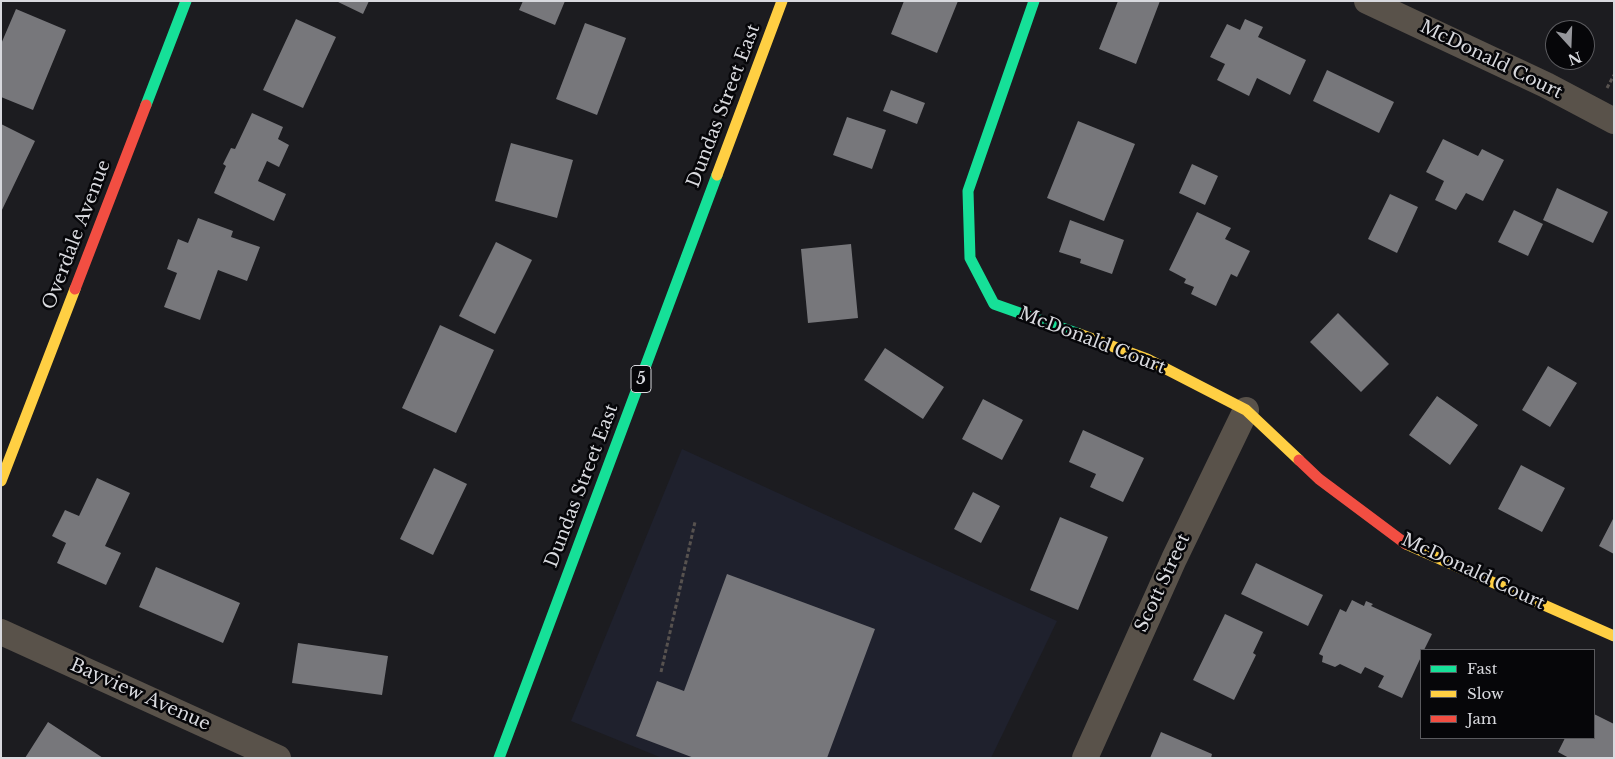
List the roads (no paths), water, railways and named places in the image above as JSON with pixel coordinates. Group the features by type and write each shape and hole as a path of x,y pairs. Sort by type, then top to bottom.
{"street":[{"name":"Overdale Avenue","path":"1,480 186,1"},
{"name":"Dundas Street East","path":"499,758 782,1"},
{"name":"McDonald Court","path":"1034,1 968,191 970,258 994,304 1147,359 1246,410 1319,479 1408,546 1614,636"},
{"name":"McDonald Court","path":"1367,1 1546,85 1614,121"},
{"name":"Scott Street","path":"1085,758 1174,559 1246,410"},
{"name":"Bayview Avenue","path":"1,632 278,758"}]}
